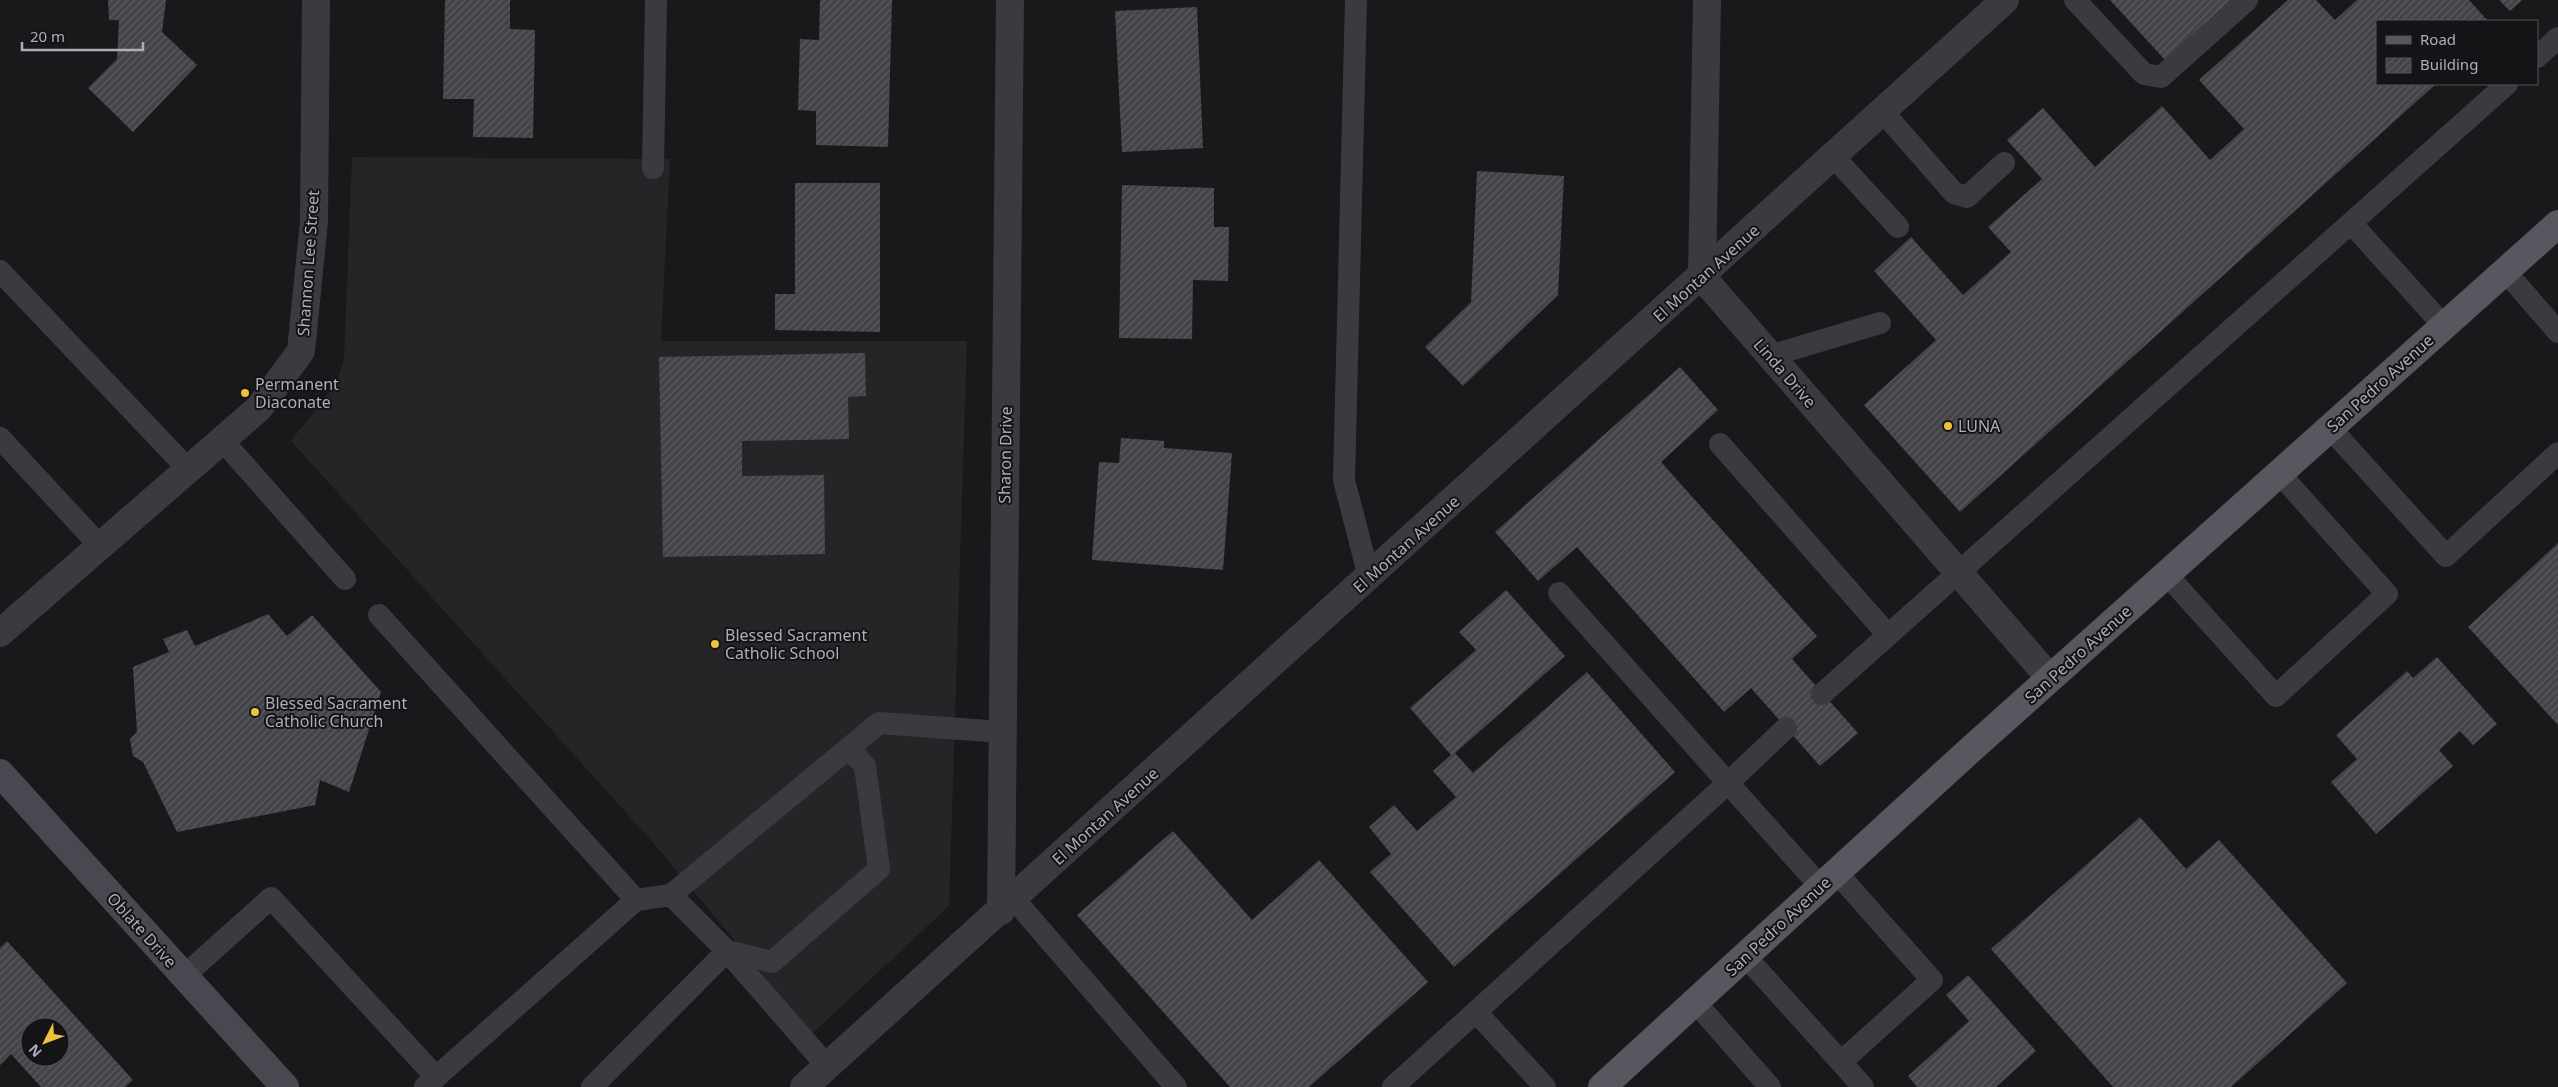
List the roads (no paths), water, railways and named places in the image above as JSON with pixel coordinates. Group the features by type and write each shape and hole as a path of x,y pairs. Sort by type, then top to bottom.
{"main road":[{"name":"San Pedro Avenue","path":"1604,1086 2050,678 2558,224"}],"street":[{"name":"Shannon Lee Street","path":"1,629 259,408 301,351 314,221 316,0"},
{"name":"Sharon Drive","path":"1007,905 1002,732 1010,0"},
{"path":"1702,277 1707,0"},
{"name":"El Montan Avenue","path":"804,1087 1702,277 2005,0"},
{"name":"Linda Drive","path":"1702,277 2050,678"},
{"name":"Oblate Drive","path":"0,773 285,1087"}],"lane":[{"path":"653,168 656,0"},
{"path":"1356,0 1344,480 1370,577"},
{"path":"2075,0 2144,74 2161,78 2247,0"},
{"path":"2538,56 2558,38"},
{"path":"1822,694 2506,85"},
{"path":"1883,112 1954,193 1967,197 2004,164"},
{"path":"1834,157 1898,227"},
{"path":"2352,224 2444,326"},
{"path":"0,271 188,470"},
{"path":"2505,272 2558,332"},
{"path":"1770,356 1880,323"},
{"path":"2330,428 2446,556 2558,454"},
{"path":"0,438 100,546"},
{"path":"222,440 345,579"},
{"path":"1720,444 1888,635"},
{"path":"2166,574 2276,696 2387,594 2279,473"},
{"path":"1559,593 1728,783 1932,980 1841,1062"},
{"path":"379,615 636,900"},
{"path":"184,976 271,898 430,1082 636,900 671,895 879,723 1002,732"},
{"path":"1393,1087 1786,728"},
{"path":"727,951 772,962 879,869 865,766 849,748"},
{"path":"671,895 727,951 827,1066"},
{"path":"1007,905 1176,1087"},
{"path":"592,1087 727,951"},
{"path":"1745,956 1863,1087"},
{"path":"1695,1002 1770,1087"},
{"path":"1476,1012 1545,1087"}],"place":[{"name":"Permanent Diaconate","path":"245,393"},
{"name":"LUNA","path":"1948,426"},
{"name":"Blessed Sacrament Catholic School","path":"715,644"},
{"name":"Blessed Sacrament Catholic Church","path":"255,712"}]}
